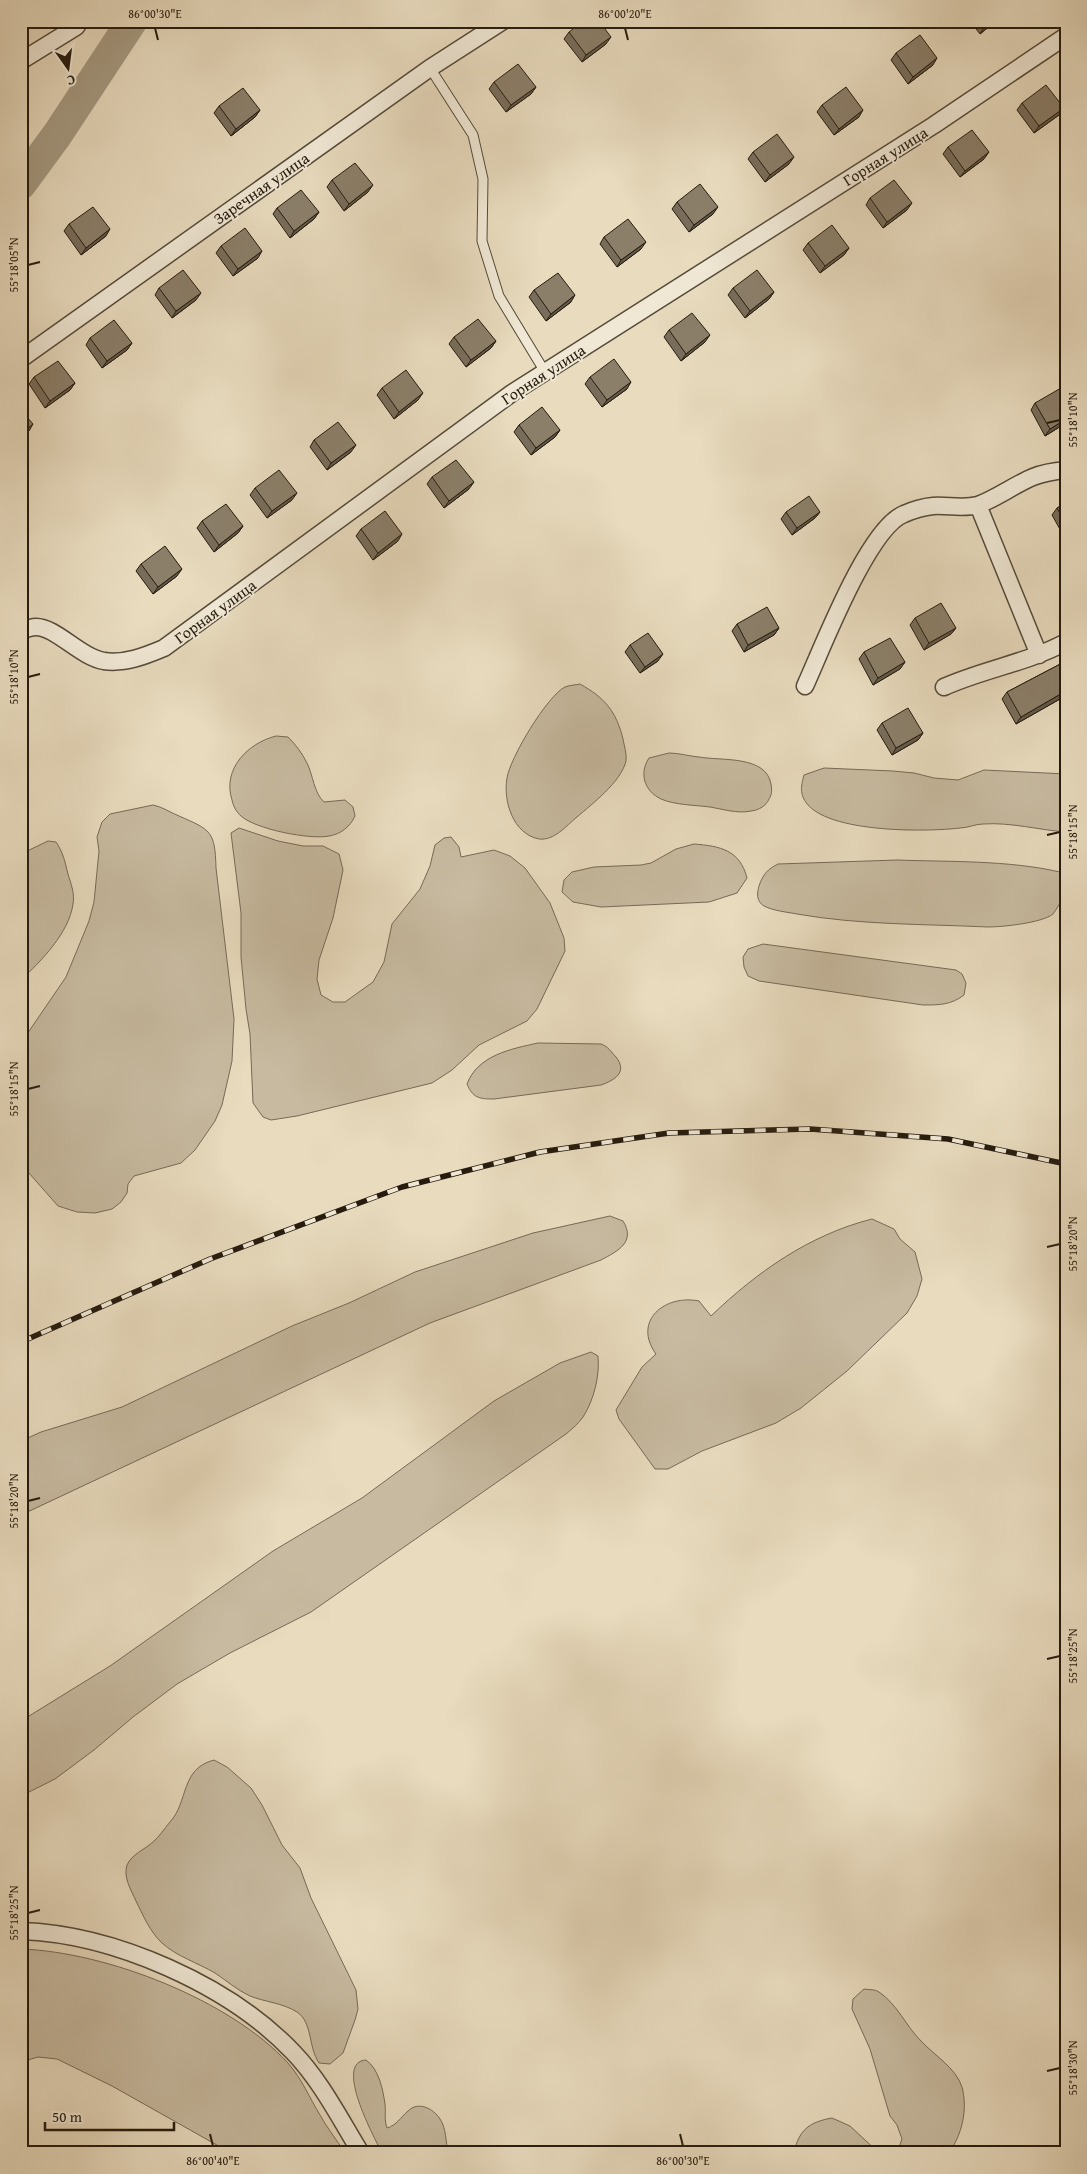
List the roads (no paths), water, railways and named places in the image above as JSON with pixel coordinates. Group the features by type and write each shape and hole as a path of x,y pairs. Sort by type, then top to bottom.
{"street":[{"path":"21,61 76,27 80,21"},
{"name":"Заречная улица","path":"21,358 430,68 503,21"},
{"name":"Горная улица","path":"21,631 31,627 42,628 77,650 104,661 131,660 164,648 512,393 934,124 1066,36"},
{"path":"806,686 859,568 884,530 901,515 932,506 954,507 978,504 1033,477 1066,470"},
{"path":"978,504 1039,655"},
{"path":"944,687 965,678 1039,655 1066,642"},
{"path":"21,1931 76,1938 124,1950 167,1967 243,2009 270,2030 294,2054 321,2089 361,2153"}],"lane":[{"path":"430,68 473,135 483,179 482,241 500,296 545,372"}],"waterway":[{"path":"21,184 57,135 132,21"}],"railway":[{"path":"21,1342 210,1259 402,1187 540,1152 669,1133 810,1129 948,1139 1066,1164"}]}
